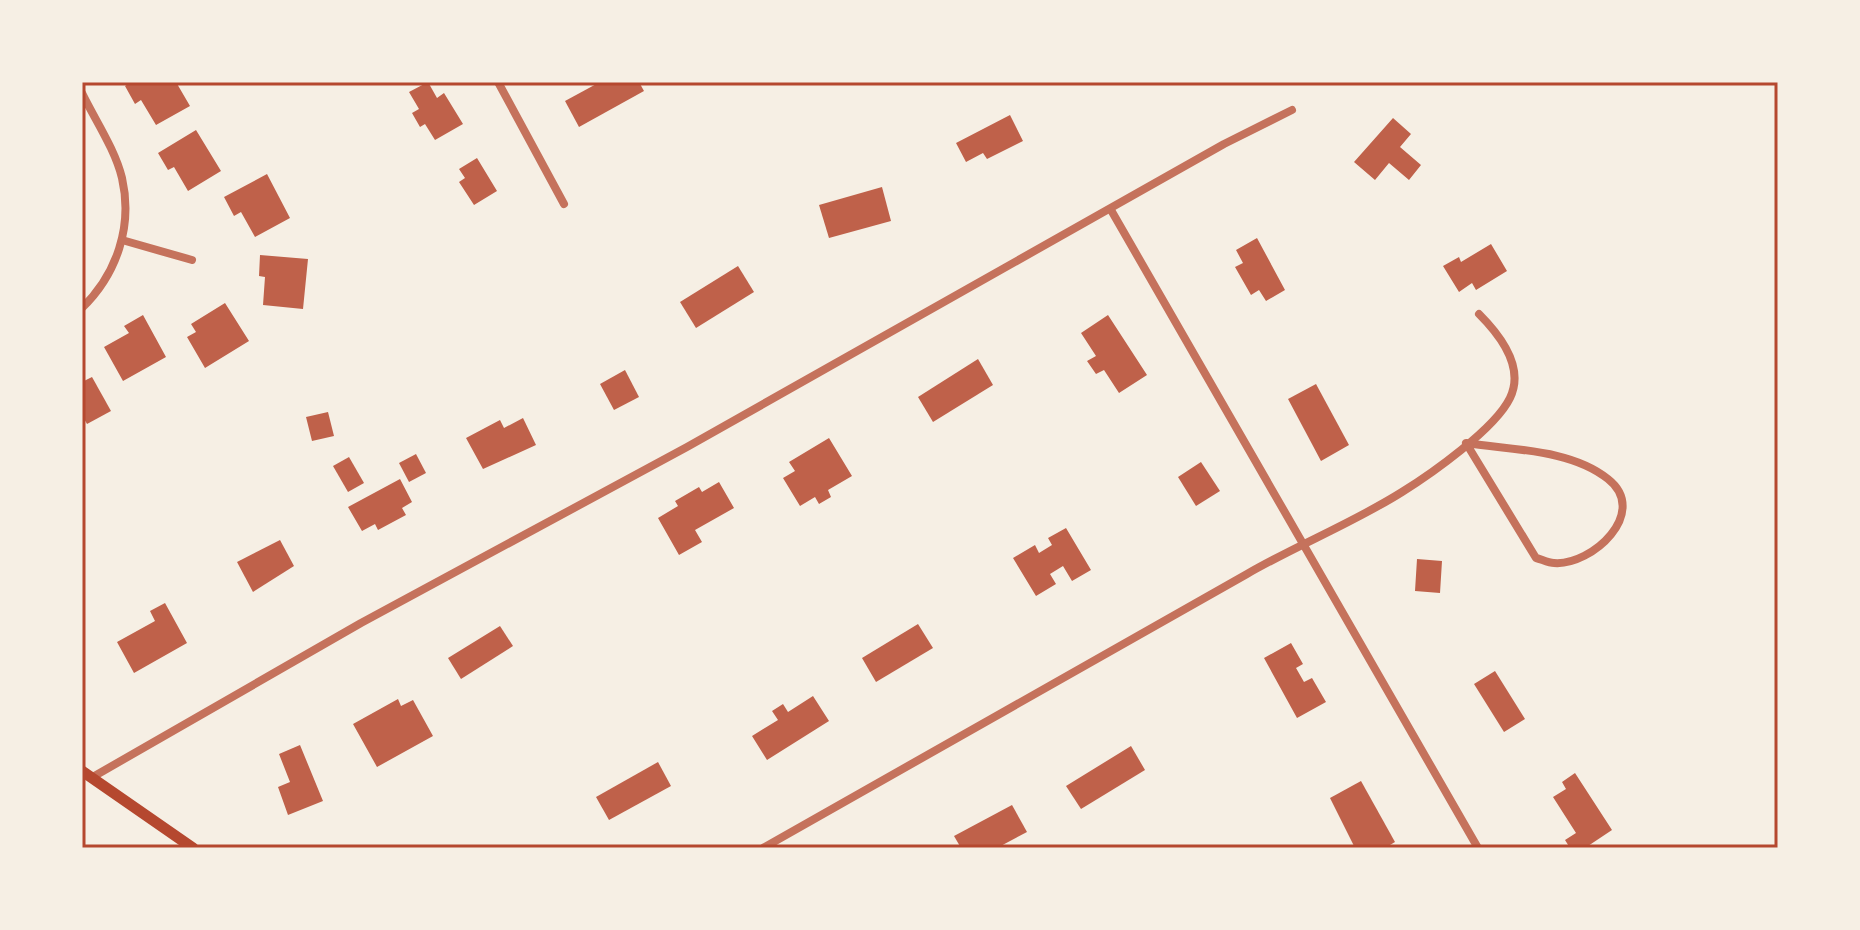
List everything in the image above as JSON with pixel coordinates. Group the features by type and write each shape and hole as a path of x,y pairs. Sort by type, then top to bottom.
{"main road":[{"path":"86,775 193,848"}],"street":[{"path":"498,82 564,204"},
{"path":"82,93 122,176 126,224 115,263 82,308"},
{"path":"86,775 646,469 1224,144 1292,110"},
{"path":"1111,210 1478,848"},
{"path":"122,240 192,260"},
{"path":"763,848 1304,541 1402,492 1499,415 1517,383 1503,343 1479,314"},
{"path":"1466,443 1576,461 1610,480 1621,500 1622,519 1612,536 1575,559 1554,563 1536,558 1466,443"}],"building":[{"path":"131,82 176,82 190,106 156,125 141,100 135,104 125,86"},
{"path":"428,82 437,98 444,93 463,124 435,140 425,124 420,127 412,113 419,109 409,92"},
{"path":"600,82 639,82 644,91 579,127 565,101"},
{"path":"1010,115 1023,141 987,159 983,153 966,162 956,143"},
{"path":"1393,118 1411,134 1400,147 1421,165 1409,180 1389,163 1375,180 1354,162"},
{"path":"196,130 221,171 188,191 174,167 168,170 158,153"},
{"path":"477,158 497,191 474,205 459,182 465,178 459,169"},
{"path":"267,174 290,218 255,237 241,212 234,216 224,197"},
{"path":"882,187 891,221 829,238 819,205"},
{"path":"1257,238 1285,290 1266,301 1259,290 1251,295 1235,267 1243,263 1236,250"},
{"path":"1491,244 1507,271 1476,290 1472,283 1459,292 1443,266 1459,257 1461,262"},
{"path":"260,255 308,259 303,309 263,305 265,277 259,276"},
{"path":"738,266 754,292 696,328 680,302"},
{"path":"225,303 249,341 205,368 187,337 196,332 191,324"},
{"path":"143,315 166,357 123,381 104,347 129,333 124,326"},
{"path":"1108,315 1147,375 1119,393 1104,370 1096,374 1087,361 1096,356 1081,333"},
{"path":"978,359 993,385 933,422 918,397"},
{"path":"625,370 639,397 614,410 600,384"},
{"path":"92,377 111,411 87,424 82,415 82,382"},
{"path":"1316,384 1349,445 1321,461 1288,399"},
{"path":"328,412 334,436 312,441 306,417"},
{"path":"523,418 536,445 483,469 466,438 500,420 504,428"},
{"path":"829,438 852,476 828,490 831,497 819,504 815,497 800,506 783,478 795,471 789,462"},
{"path":"416,454 426,473 409,482 399,463"},
{"path":"349,457 364,483 348,492 333,466"},
{"path":"1201,462 1220,491 1196,506 1178,477"},
{"path":"400,479 412,502 402,508 406,515 378,530 375,524 362,531 348,507"},
{"path":"719,482 734,508 695,530 702,542 679,555 658,518 678,506 675,501 699,487 702,492"},
{"path":"1066,528 1091,570 1072,581 1063,566 1050,574 1056,584 1036,596 1013,558 1035,545 1039,553 1052,545 1048,538"},
{"path":"280,540 294,566 253,592 237,562"},
{"path":"1417,559 1442,561 1440,593 1415,591"},
{"path":"165,603 187,643 134,673 117,642 155,621 150,611"},
{"path":"918,624 933,648 876,682 862,658"},
{"path":"500,626 513,646 461,679 448,658"},
{"path":"1291,643 1303,664 1296,668 1304,682 1312,678 1326,702 1297,718 1264,658"},
{"path":"1495,671 1525,719 1504,732 1474,684"},
{"path":"813,696 829,721 767,760 752,736 778,720 772,711 783,704 788,712"},
{"path":"398,699 401,706 413,700 433,736 377,767 353,724"},
{"path":"300,745 323,801 288,815 278,787 290,782 279,754"},
{"path":"1131,746 1145,770 1081,809 1066,786"},
{"path":"658,762 671,786 609,820 596,797"},
{"path":"1575,773 1612,830 1585,848 1570,848 1565,840 1576,833 1553,797 1566,789 1562,782"},
{"path":"1361,781 1395,842 1385,848 1355,848 1330,798"},
{"path":"1012,805 1027,832 997,848 961,848 954,836"}]}
